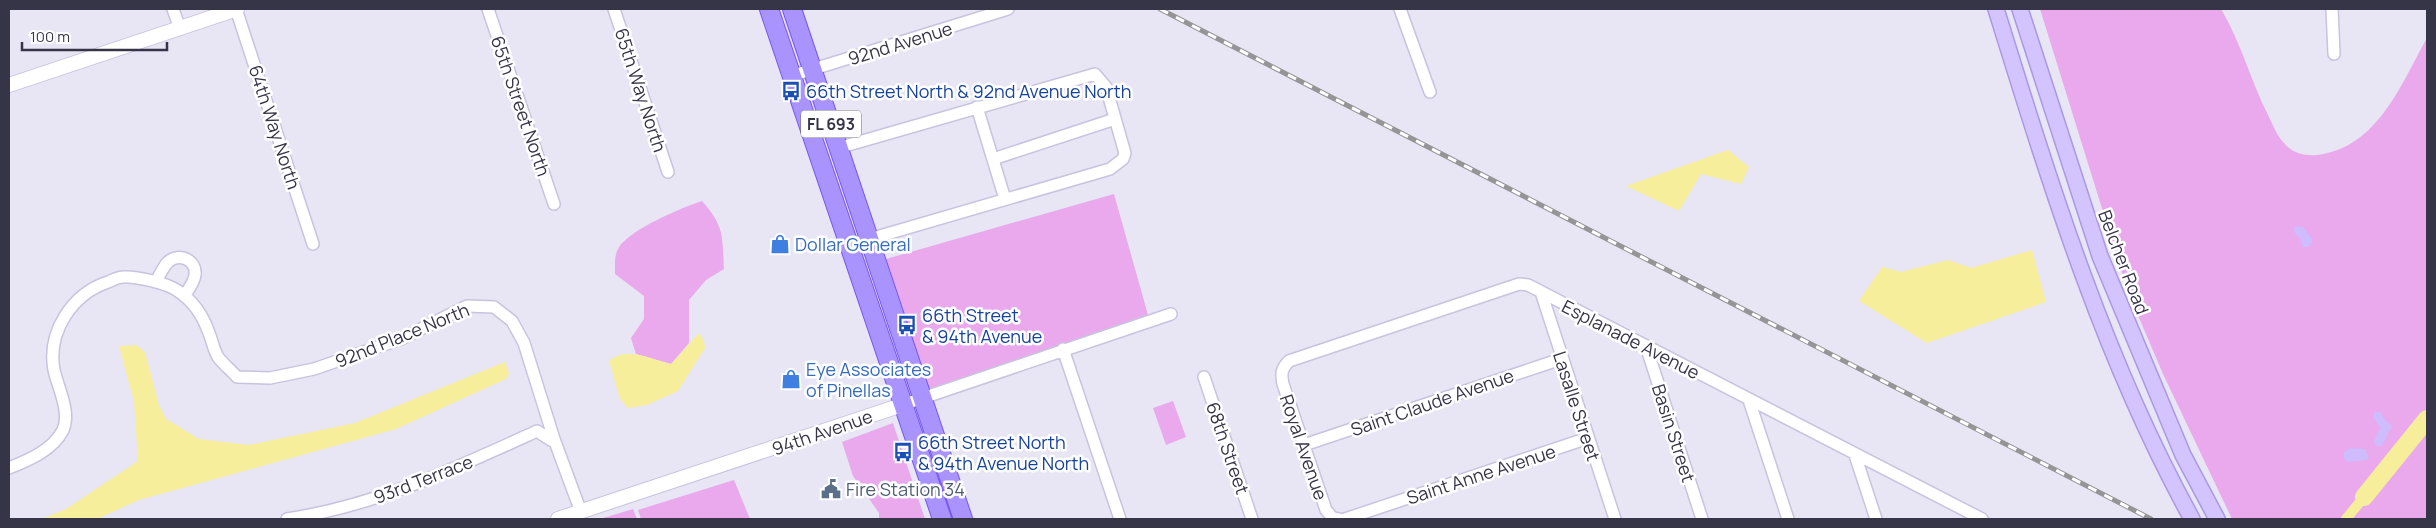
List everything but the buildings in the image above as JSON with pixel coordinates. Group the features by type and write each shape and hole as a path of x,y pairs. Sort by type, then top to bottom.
{"main road":[{"name":"FL 693","path":"769,9 942,519"},
{"name":"FL 693","path":"792,9 963,519"},
{"path":"1996,9 2074,254 2097,315 2130,396 2192,519"},
{"name":"Belcher Road","path":"2020,9 2100,256 2183,455 2215,515"}],"street":[{"path":"173,9 180,29"},
{"path":"9,85 237,9"},
{"name":"64th Way North","path":"237,9 313,244"},
{"name":"65th Street North","path":"488,9 554,204"},
{"name":"65th Way North","path":"614,9 668,172"},
{"name":"92nd Avenue","path":"791,76 1008,9"},
{"path":"1400,9 1430,92"},
{"path":"2332,9 2334,54"},
{"path":"838,148 1095,74 1106,87 1125,153 1118,165 849,245"},
{"path":"977,107 1005,199"},
{"path":"993,158 1115,120"},
{"path":"156,282 169,262 178,258 187,259 193,265 195,274 190,288 184,296"},
{"name":"92nd Place North","path":"9,468 34,457 55,443 64,427 64,406 54,369 54,348 58,326 74,303 102,284 122,277 156,282 177,290 184,296 194,305 208,328 217,356 237,376 270,378 314,369 401,339 467,306 494,307 512,321 524,343 554,439 581,512"},
{"name":"Esplanade Avenue","path":"1283,384 1281,373 1288,361 1519,284 1528,285 1855,455 1962,514 1982,519"},
{"name":"Lasalle Street","path":"1541,292 1615,519"},
{"name":"94th Avenue","path":"558,519 922,399 1063,349 1171,314"},
{"name":"Basin Street","path":"1646,346 1702,519"},
{"path":"1063,349 1120,519"},
{"name":"Saint Claude Avenue","path":"1304,445 1561,358"},
{"name":"68th Street","path":"1204,377 1252,519"},
{"name":"Royal Avenue","path":"1283,384 1326,510 1333,518 1339,519"},
{"path":"1749,400 1788,519"},
{"name":"93rd Terrace","path":"287,519 344,508 429,480 537,431 554,439"},
{"name":"Saint Anne Avenue","path":"1345,519 1588,438"},
{"path":"1855,455 1876,519"}],"shaded area":[{"path":"2040,9 2221,9 2277,134 2291,150 2308,155 2318,155 2339,150 2357,140 2372,127 2397,93 2427,38 2427,519 2232,519 2163,374 2128,292"},
{"path":"1728,150 1749,167 1741,184 1701,174 1679,211 1626,186"},
{"path":"1114,194 1148,315 929,390 886,259"},
{"path":"702,201 719,225 724,269 706,280 689,300 689,343 671,364 636,354 631,338 644,319 644,296 615,274 617,250 625,240 645,226"},
{"path":"2032,250 2046,302 1927,343 1859,301 1882,267 1901,272 1948,260 1971,268"},
{"path":"699,333 704,341 705,348 678,391 647,405 628,408 620,399 609,361 623,354 631,354 671,364"},
{"path":"136,345 145,352 159,405 166,419 199,439 249,445 355,423 505,362 509,374 506,379 396,429 139,500 97,519 42,519 66,509 138,461 134,402 119,346"},
{"path":"1173,401 1186,437 1166,445 1153,408"},
{"path":"893,423 925,519 879,519 879,513 853,476 842,442"},
{"path":"734,480 750,519 641,519 638,510"},
{"path":"633,509 637,519 600,519"}],"sand":[{"path":"2294,227 2303,227 2312,239 2312,243 2308,247 2303,247 2300,238 2294,232"},
{"path":"2375,412 2381,412 2385,420 2392,426 2382,446 2376,446 2374,441 2380,428 2373,417"},
{"path":"2351,448 2365,449 2369,458 2367,460 2347,462 2343,457 2344,452"}],"waterway":[{"path":"2364,497 2427,419"},
{"path":"2346,519 2364,497"}],"railway":[{"path":"1160,9 2151,519"}],"place":[{"name":"66th Street North & 92nd Avenue North","path":"791,91"},
{"name":"Dollar General","path":"780,244"},
{"name":"66th Street & 94th Avenue","path":"907,325"},
{"name":"Eye Associates of Pinellas","path":"791,379"},
{"name":"66th Street North & 94th Avenue North","path":"903,452"},
{"name":"Fire Station 34","path":"831,489"}]}
